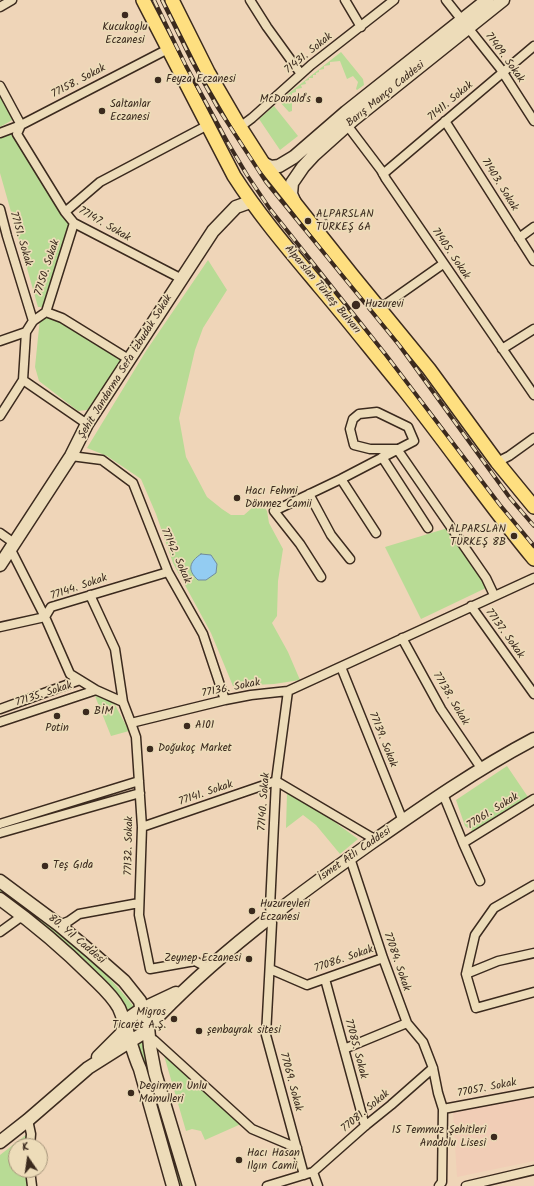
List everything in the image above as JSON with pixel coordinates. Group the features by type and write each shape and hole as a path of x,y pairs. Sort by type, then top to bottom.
{"main road":[{"name":"Alparslan Türkeş Bulvarı","path":"144,0 234,176 250,202 433,426 514,536 534,559"},
{"path":"172,0 208,72 240,127 263,162 379,309 429,368 497,462 534,508"},
{"name":"Barış Manço Caddesi","path":"295,204 291,194 291,187 297,175 314,155 465,24 487,0"},
{"name":"Barış Manço Caddesi","path":"263,162 271,167 283,164 294,157 346,112 465,24 503,0"},
{"name":"Şehit Jandarma Sefa İzbudak Sokak","path":"0,565 71,456 87,424 213,231 236,207 250,202"},
{"name":"İsmet Atlı Caddesi","path":"130,1042 145,1032 148,1027 187,987 208,968 272,915 350,858 481,768 534,739"},
{"name":"80. Yıl Caddesi","path":"0,881 59,925 124,981 140,1001 143,1017 148,1027"},
{"name":"80. Yıl Caddesi","path":"0,898 74,959 110,994 119,1009 130,1042"},
{"name":"İsmet Atlı Caddesi","path":"125,1027 129,1018 142,1009 187,987"},
{"path":"0,1142 88,1068 105,1048 121,1034 125,1027"},
{"path":"148,1027 155,1073 189,1186"},
{"path":"88,1068 130,1042 140,1069 173,1186"}],"street":[{"path":"0,7 12,0"},
{"path":"250,0 267,28 301,74"},
{"path":"345,0 361,26"},
{"name":"71431. Sokak","path":"240,127 301,74 394,0"},
{"name":"71409. Sokak","path":"446,0 503,72 534,120"},
{"name":"71411. Sokak","path":"383,174 533,48"},
{"name":"77158. Sokak","path":"0,133 21,125 168,49"},
{"path":"0,86 21,125"},
{"name":"71403. Sokak","path":"445,121 534,261"},
{"name":"77147. Sokak","path":"21,125 17,134 65,212 74,223 182,279"},
{"path":"65,212 100,182 208,125"},
{"name":"71405. Sokak","path":"347,125 383,174 534,395"},
{"name":"77151. Sokak","path":"0,209 8,242 33,321"},
{"name":"77150. Sokak","path":"26,332 33,321 46,312 74,223"},
{"path":"519,238 534,227"},
{"path":"0,245 8,242"},
{"path":"379,309 444,264"},
{"path":"46,312 62,318 130,360"},
{"path":"502,349 534,329"},
{"path":"0,341 26,332 23,380 0,416"},
{"path":"23,380 87,424"},
{"path":"321,577 300,544 274,510 341,479 414,441 408,427 377,412 359,414 353,419 350,429 354,445 370,450 397,449"},
{"path":"497,462 509,456 534,438"},
{"path":"397,449 486,578 494,595"},
{"name":"77142. Sokak","path":"71,456 102,460 133,483 168,572 203,634 225,700"},
{"path":"382,457 428,528"},
{"path":"341,479 376,533"},
{"path":"309,494 331,535 350,559"},
{"path":"0,533 12,546 70,674 96,690 123,702"},
{"name":"77144. Sokak","path":"0,627 45,618 51,607 168,572"},
{"name":"77136. Sokak","path":"132,723 225,700 251,695 288,691 494,595 534,578"},
{"path":"90,596 114,649 123,702 132,723"},
{"name":"77137. Sokak","path":"471,606 534,694"},
{"name":"77138. Sokak","path":"402,638 442,709 481,768"},
{"name":"77139. Sokak","path":"342,666 403,821"},
{"name":"77135. Sokak","path":"0,709 80,680"},
{"name":"77135. Sokak","path":"0,722 96,690"},
{"name":"77140. Sokak","path":"270,968 272,915 270,907 276,781 288,691"},
{"name":"77132. Sokak","path":"132,723 136,737 142,827 139,915 150,969 194,960 208,968"},
{"path":"0,824 139,781"},
{"path":"276,781 376,840"},
{"name":"77141. Sokak","path":"142,827 276,781"},
{"path":"0,833 140,794"},
{"path":"443,794 462,843 480,881"},
{"name":"77061. Sokak","path":"462,843 534,799"},
{"name":"77084. Sokak","path":"350,858 383,958 407,1023 423,1042 433,1068 443,1109 442,1182 439,1186"},
{"path":"534,886 494,908 475,935 466,974 476,1008 534,992"},
{"path":"59,925 69,921 79,914 139,903"},
{"path":"0,932 18,919 24,917"},
{"path":"466,974 498,960 534,953"},
{"name":"77086. Sokak","path":"270,968 307,985 383,958"},
{"name":"77069. Sokak","path":"270,968 266,1036 297,1148 309,1174 318,1186"},
{"name":"77085. Sokak","path":"325,979 365,1126"},
{"path":"344,1049 407,1023"},
{"path":"149,1041 154,1040 252,1129 297,1148"},
{"name":"77081. Sokak","path":"309,1174 433,1068"},
{"name":"77057. Sokak","path":"443,1109 534,1092"},
{"path":"28,1120 31,1138"},
{"path":"466,1186 482,1185 534,1170"},
{"path":"267,1186 309,1174"}],"shaded area":[{"name":"15 Temmuz Şehitleri Anadolu Lisesi","path":"534,1095 534,1161 457,1177 453,1112"}],"green space":[{"path":"341,52 363,79 364,85 357,90 358,82 353,76 347,79 340,61 330,62 330,65 324,66 324,69 319,70 316,75 313,75 313,78 309,78 309,80 305,81 306,84 301,85 302,88 296,89 296,92 292,93 292,111 289,112 279,101"},
{"path":"0,94 14,119 0,127"},
{"path":"274,106 298,136 280,150 259,119"},
{"path":"11,134 48,188 70,226 46,307 38,307 0,173 0,138"},
{"path":"208,260 227,290 203,328 195,350 179,418 186,457 207,497 231,515 244,515 260,501 267,511 269,523 283,549 278,581 277,616 272,623 288,652 300,680 274,684 233,686 211,633 173,563 156,514 141,479 107,456 87,448 146,351"},
{"path":"55,316 121,360 105,387 87,410 78,411 39,381 35,367 40,318"},
{"path":"451,527 488,587 421,619 385,547"},
{"path":"95,696 113,701 129,731 111,736"},
{"path":"507,766 528,797 475,833 465,826 456,800"},
{"path":"292,791 358,839 340,854 316,825 303,815 286,828 287,793"},
{"path":"0,887 37,914 89,958 121,990 135,1008 126,1014 113,989 84,959 42,923 0,892"},
{"path":"144,1040 184,1186 179,1186 134,1046"},
{"path":"163,1052 241,1124 205,1140 201,1131 192,1129 186,1131"},
{"path":"8,1149 8,1178 28,1178 29,1186 0,1186 0,1155"}],"water":[{"path":"201,554 211,555 217,564 216,573 206,580 198,580 192,573 191,569 194,560"}],"railway":[{"path":"154,0 186,66 228,143 270,209 386,355 500,505 534,546"},
{"path":"162,0 192,61 218,108 266,182 399,345 510,498 534,526"}],"place":[{"name":"Kucukoglu Eczanesi","path":"125,15"},
{"name":"Feyza Eczanesi","path":"158,80"},
{"name":"McDonald's","path":"319,100"},
{"name":"Saltanlar Eczanesi","path":"102,111"},
{"name":"ALPARSLAN TÜRKEŞ 6A","path":"308,221"},
{"name":"Huzurevi","path":"356,305"},
{"name":"Hacı Fehmi Dönmez Camii","path":"237,498"},
{"name":"ALPARSLAN TÜRKEŞ 8B","path":"514,536"},
{"name":"BİM","path":"86,712"},
{"name":"Potin","path":"57,716"},
{"name":"A101","path":"187,726"},
{"name":"Doğukoç Market","path":"150,749"},
{"name":"Teş Gıda","path":"45,866"},
{"name":"Huzurevleri Eczanesi","path":"252,911"},
{"name":"Zeynep Eczanesi","path":"249,959"},
{"name":"Migros Ticaret A.Ş.","path":"174,1019"},
{"name":"şenbayrak sitesi","path":"199,1031"},
{"name":"Degirmen Unlu Mamulleri","path":"131,1093"},
{"name":"15 Temmuz Şehitleri Anadolu Lisesi","path":"494,1137"},
{"name":"Hacı Hasan Ilgın Camii","path":"239,1160"}]}
